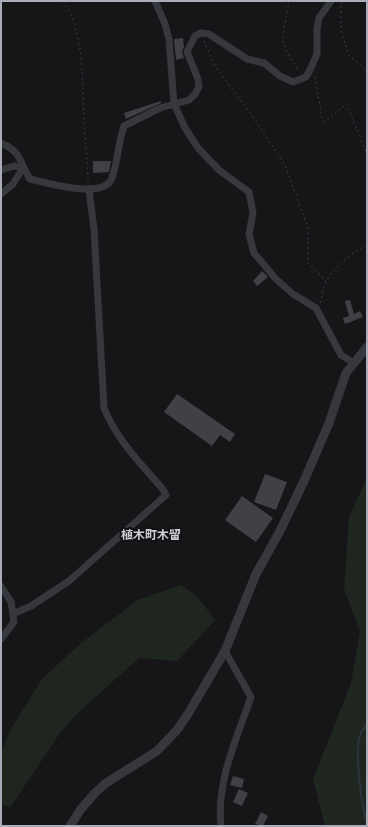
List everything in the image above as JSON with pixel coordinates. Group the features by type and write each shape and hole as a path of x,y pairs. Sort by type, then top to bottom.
{"street":[{"path":"155,1 165,24 169,39 174,104 185,128 198,148 219,170 249,192 253,213 249,234 254,253 276,280 298,298 316,308 341,355 354,363"},
{"path":"1,143 18,153 23,168 30,179 89,190 105,187 111,180 124,126 174,104 189,100 199,87 198,79 187,52 195,36 201,33 209,34 247,59 264,63 280,76 293,82 302,80 306,77 317,54 317,28 319,18 330,1"},
{"path":"1,170 14,166 23,168"},
{"path":"1,194 13,184 23,168"},
{"path":"13,614 31,606 69,582 166,495 162,488 122,442 112,426 104,408 94,229 89,190"},
{"path":"70,826 81,809 101,788 144,761 168,741 188,714 225,651 256,574 280,532 304,481 329,423 346,373 367,347"},
{"path":"1,586 10,602 14,622 1,639"},
{"path":"221,826 220,796 224,776 251,697 225,651"}],"path":[{"path":"64,1 72,13 83,73 84,122 89,190"},
{"path":"289,1 283,40 302,80"},
{"path":"341,1 341,29 348,55 367,71"},
{"path":"201,33 214,65 256,121 285,165 308,228 308,263 326,281"},
{"path":"310,70 316,78 322,118 325,122 343,106 350,112 367,154"},
{"path":"316,308 320,304 326,281 348,258 367,245"},
{"path":"319,274 326,281"}],"shaded area":[{"path":"367,477 367,826 325,826 313,779 351,683 360,632 344,589 349,517"},
{"path":"181,585 197,596 215,620 177,661 139,658 79,712 62,730 10,808 1,804 1,754 9,732 42,679 81,643 138,600"}],"building":[{"path":"183,38 184,47 182,52 184,58 176,60 174,39"},
{"path":"161,101 161,103 126,119 124,113"},
{"path":"93,161 111,161 109,172 93,173"},
{"path":"262,271 268,277 257,286 253,281"},
{"path":"350,300 354,314 360,311 363,317 345,324 343,318 349,316 345,301"},
{"path":"177,394 235,434 230,442 220,435 212,446 164,412"},
{"path":"265,474 287,482 276,510 254,502"},
{"path":"242,496 273,518 256,542 225,520"},
{"path":"233,776 244,779 242,788 230,785"},
{"path":"239,789 248,793 242,806 233,802"},
{"path":"261,812 268,816 263,826 255,824"}],"waterway":[{"path":"367,725 361,733 358,751 361,792 367,824"}],"district":[{"name":"植木町木留","path":"151,536"}]}
